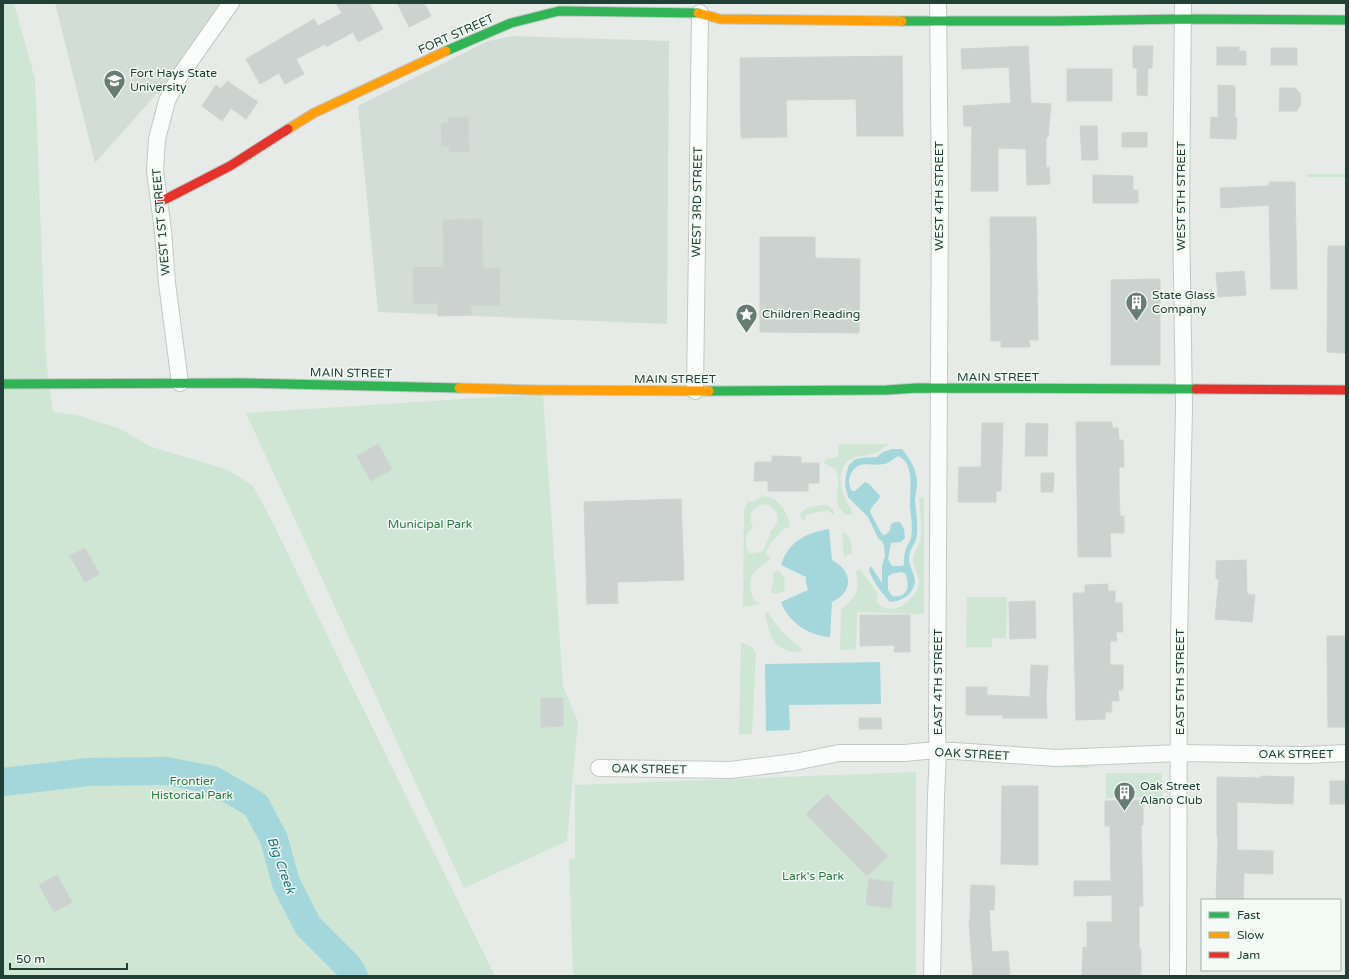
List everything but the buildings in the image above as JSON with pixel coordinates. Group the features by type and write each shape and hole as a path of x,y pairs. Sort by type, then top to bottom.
{"street":[{"name":"WEST 1ST STREET","path":"180,383 167,283 156,170 157,139 167,101 179,77 231,3"},
{"name":"WEST 4TH STREET","path":"938,3 940,196 938,388"},
{"name":"WEST 5TH STREET","path":"1183,3 1181,212 1183,388"},
{"name":"FORT STREET","path":"160,202 230,166 314,113 424,61 511,23 558,11 700,13 720,19 937,21 1183,19 1346,20"},
{"name":"WEST 3RD STREET","path":"695,391 700,13"},
{"name":"MAIN STREET","path":"3,384 241,383 535,390 695,391 887,390 917,388 1183,388 1346,390"},
{"name":"EAST 4TH STREET","path":"932,976 938,752 938,388"},
{"name":"EAST 5TH STREET","path":"1178,976 1180,753 1179,638 1184,447 1183,388"},
{"name":"OAK STREET","path":"599,768 730,770 795,762 839,753 954,752 1056,758 1180,753 1306,755 1346,753"}],"shaded area":[{"name":"Fort Hays State University","path":"55,3 231,3 207,37 95,163"},
{"path":"513,36 669,41 667,324 378,312 358,106 488,41"}],"green space":[{"name":"Frontier Historical Park","path":"3,3 14,3 35,79 46,360 53,412 77,415 118,428 152,447 228,470 253,486 272,521 495,976 3,976"},
{"path":"1307,174 1346,174 1346,177 1307,177"},
{"name":"Municipal Park","path":"543,394 563,686 578,722 567,841 464,888 246,413"},
{"path":"839,444 889,444 875,453 855,457 847,462 843,468 841,483 846,499 853,513 848,515 838,506 838,475 835,469 824,463 826,459 838,457"},
{"path":"762,496 775,500 779,503 787,515 789,528 785,527 768,547 766,553 771,558 755,572 750,580 751,592 754,601 759,602 760,604 743,607 744,510 748,501 754,502","holes":["766,504 776,512 776,524 770,531 769,538 763,551 749,553 746,546 746,539 748,532 753,527 751,523 752,511 761,505"]},
{"path":"924,497 924,614 857,612 856,649 840,650 841,610 856,593 856,571 860,569 878,594 876,600 881,607 892,609 902,606 917,590 919,581 913,560 921,536 919,499"},
{"path":"821,505 829,507 834,514 828,510 806,515 805,520 802,520 800,515 803,510"},
{"path":"845,533 850,540 852,553 844,557 842,534"},
{"path":"776,571 781,573 785,582 784,591 777,594 772,593 771,589 774,581 773,574"},
{"path":"967,597 1007,597 1006,638 992,638 992,647 966,647"},
{"path":"767,611 783,632 802,648 801,652 784,649 774,642 765,614"},
{"path":"741,642 753,648 756,653 752,734 739,734"},
{"path":"1065,763 1087,763 1089,768 1062,767"},
{"name":"Lark's Park","path":"916,772 916,976 573,976 569,859 575,858 575,785"},
{"path":"1106,773 1162,773 1163,798 1106,798"}],"water":[{"path":"892,449 902,449 913,466 917,480 915,500 917,534 909,557 915,583 907,596 897,601 890,602 878,587 869,570 871,566 882,583 882,566 885,555 884,546 882,541 878,538 868,517 848,497 845,485 849,465 854,460 860,458 877,457 883,452","holes":["898,456 904,460 909,472 911,487 910,507 912,530 911,538 905,553 904,565 892,566 888,559 891,543 901,542 905,538 904,529 900,522 895,522 891,524 888,532 883,535 870,512 880,496 869,484 865,482 855,491 852,491 849,480 853,470 860,465 879,465 890,462","901,572 905,573 907,577 907,590 902,595 892,596 888,590 888,577 891,574"]},
{"path":"829,529 832,560 844,570 848,581 844,593 832,602 830,637 814,634 800,627 789,616 781,602 808,590 806,577 781,565 784,557 799,540 813,533"},
{"path":"880,662 881,704 789,705 790,730 766,731 765,664"}],"waterway":[{"name":"Big Creek","path":"3,782 88,772 166,771 213,780 256,805 274,839 286,883 308,926 349,967 354,976"}],"traffic: fast":[{"path":"446,51 511,23 559,11 698,13"},
{"path":"902,21 1183,19 1346,20"},
{"path":"3,384 241,383 459,388"},
{"path":"709,391 887,390 917,388 1196,389"}],"traffic: slow":[{"path":"698,13 720,19 902,21"},
{"path":"288,129 314,113 446,51"},
{"path":"459,388 709,391"}],"traffic: jam":[{"path":"160,202 230,166 288,129"},
{"path":"1196,389 1346,390"}],"place":[{"name":"Fort Hays State University","path":"115,100"},
{"name":"State Glass Company","path":"1136,322"},
{"name":"Children Reading","path":"747,334"},
{"name":"Oak Street Alano Club","path":"1124,812"}]}
